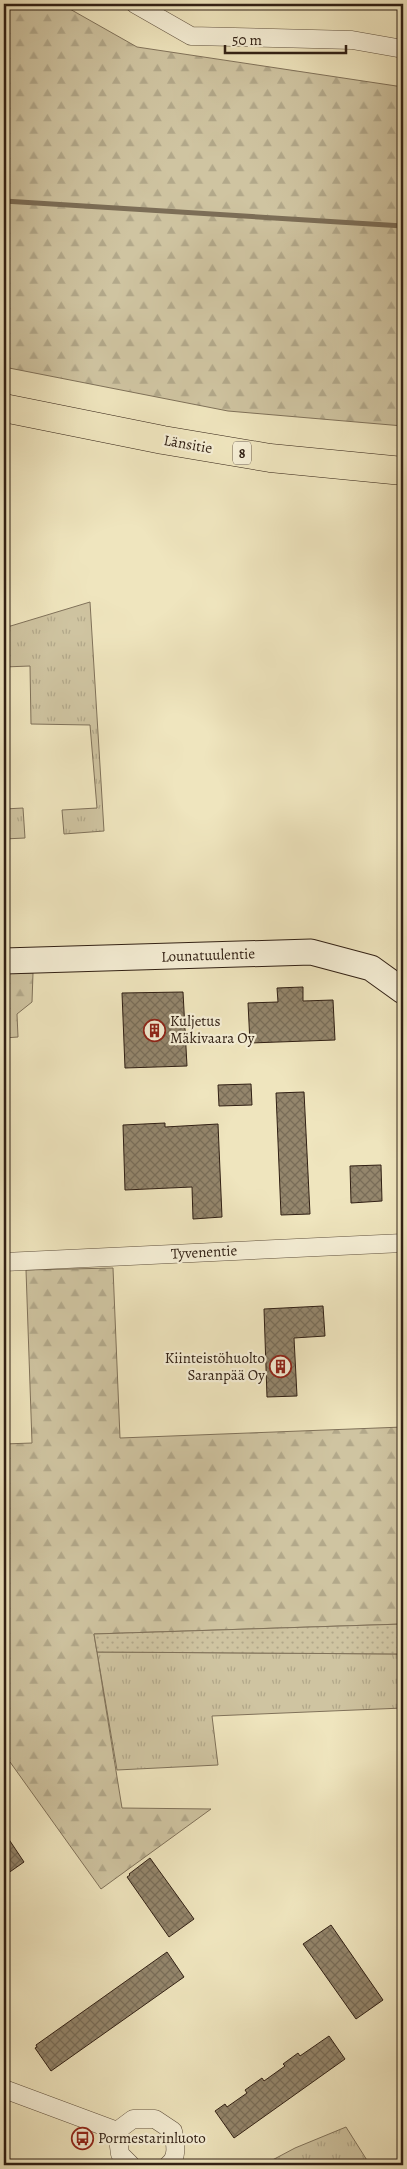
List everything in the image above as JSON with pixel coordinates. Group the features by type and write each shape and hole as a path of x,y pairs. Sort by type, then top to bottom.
{"highway":[{"name":"Länsitie","path":"4,408 154,438 270,458 403,471"}],"street":[{"path":"135,4 191,36 352,40 403,49"},
{"name":"Lounatuulentie","path":"4,961 311,952 371,968 403,991"},
{"name":"Tyvenentie","path":"4,1262 403,1243"},
{"path":"4,2089 117,2131"},
{"path":"117,2131 133,2120 155,2119 173,2132 176,2149 171,2163 168,2165"},
{"path":"117,2131 120,2154 131,2165"}],"green space":[{"path":"4,4 61,4 137,47 403,87 403,426 228,411 4,367"},
{"path":"90,602 104,831 64,834 62,810 97,808 90,725 31,724 30,666 4,667 4,628"},
{"path":"23,808 25,838 4,839 4,809"},
{"path":"4,973 33,973 32,1002 17,1014 18,1037 4,1038"},
{"path":"113,1268 120,1438 403,1427 403,1624 94,1634 122,1808 211,1809 101,1889 10,1762 4,1765 4,1444 32,1443 26,1270"},
{"path":"403,1624 403,1654 97,1652 94,1634"},
{"path":"97,1652 403,1654 403,1708 212,1716 218,1765 117,1770"},
{"path":"346,2127 370,2165 263,2165 295,2148"}],"building":[{"path":"303,987 303,1001 333,1000 335,1040 250,1043 248,1003 278,1002 277,988"},
{"name":"Kuljetus Mäkivaara Oy","path":"183,992 187,1066 125,1068 122,993"},
{"path":"251,1084 252,1105 219,1106 218,1085"},
{"path":"304,1092 310,1214 281,1215 276,1093"},
{"path":"165,1123 165,1127 218,1124 222,1217 193,1219 192,1187 125,1190 123,1125"},
{"path":"381,1165 382,1201 351,1203 350,1166"},
{"name":"Kiinteistöhuolto Saranpää Oy","path":"323,1306 325,1336 294,1338 297,1396 267,1397 264,1309"},
{"path":"4,1832 24,1862 4,1876"},
{"path":"150,1858 194,1919 169,1937 127,1877"},
{"path":"331,1925 383,2000 356,2019 303,1944"},
{"path":"167,1952 184,1977 51,2071 35,2048 37,2047 36,2045"},
{"path":"329,2036 345,2059 234,2138 215,2111 225,2104 227,2107 247,2093 245,2090 262,2078 264,2081 285,2066 283,2064 298,2053 300,2056"}],"waterway":[{"path":"4,201 403,226"}],"place":[{"name":"Kuljetus Mäkivaara Oy","path":"154,1030"},
{"name":"Kiinteistöhuolto Saranpää Oy","path":"281,1367"},
{"name":"Pormestarinluoto","path":"82,2138"}]}
